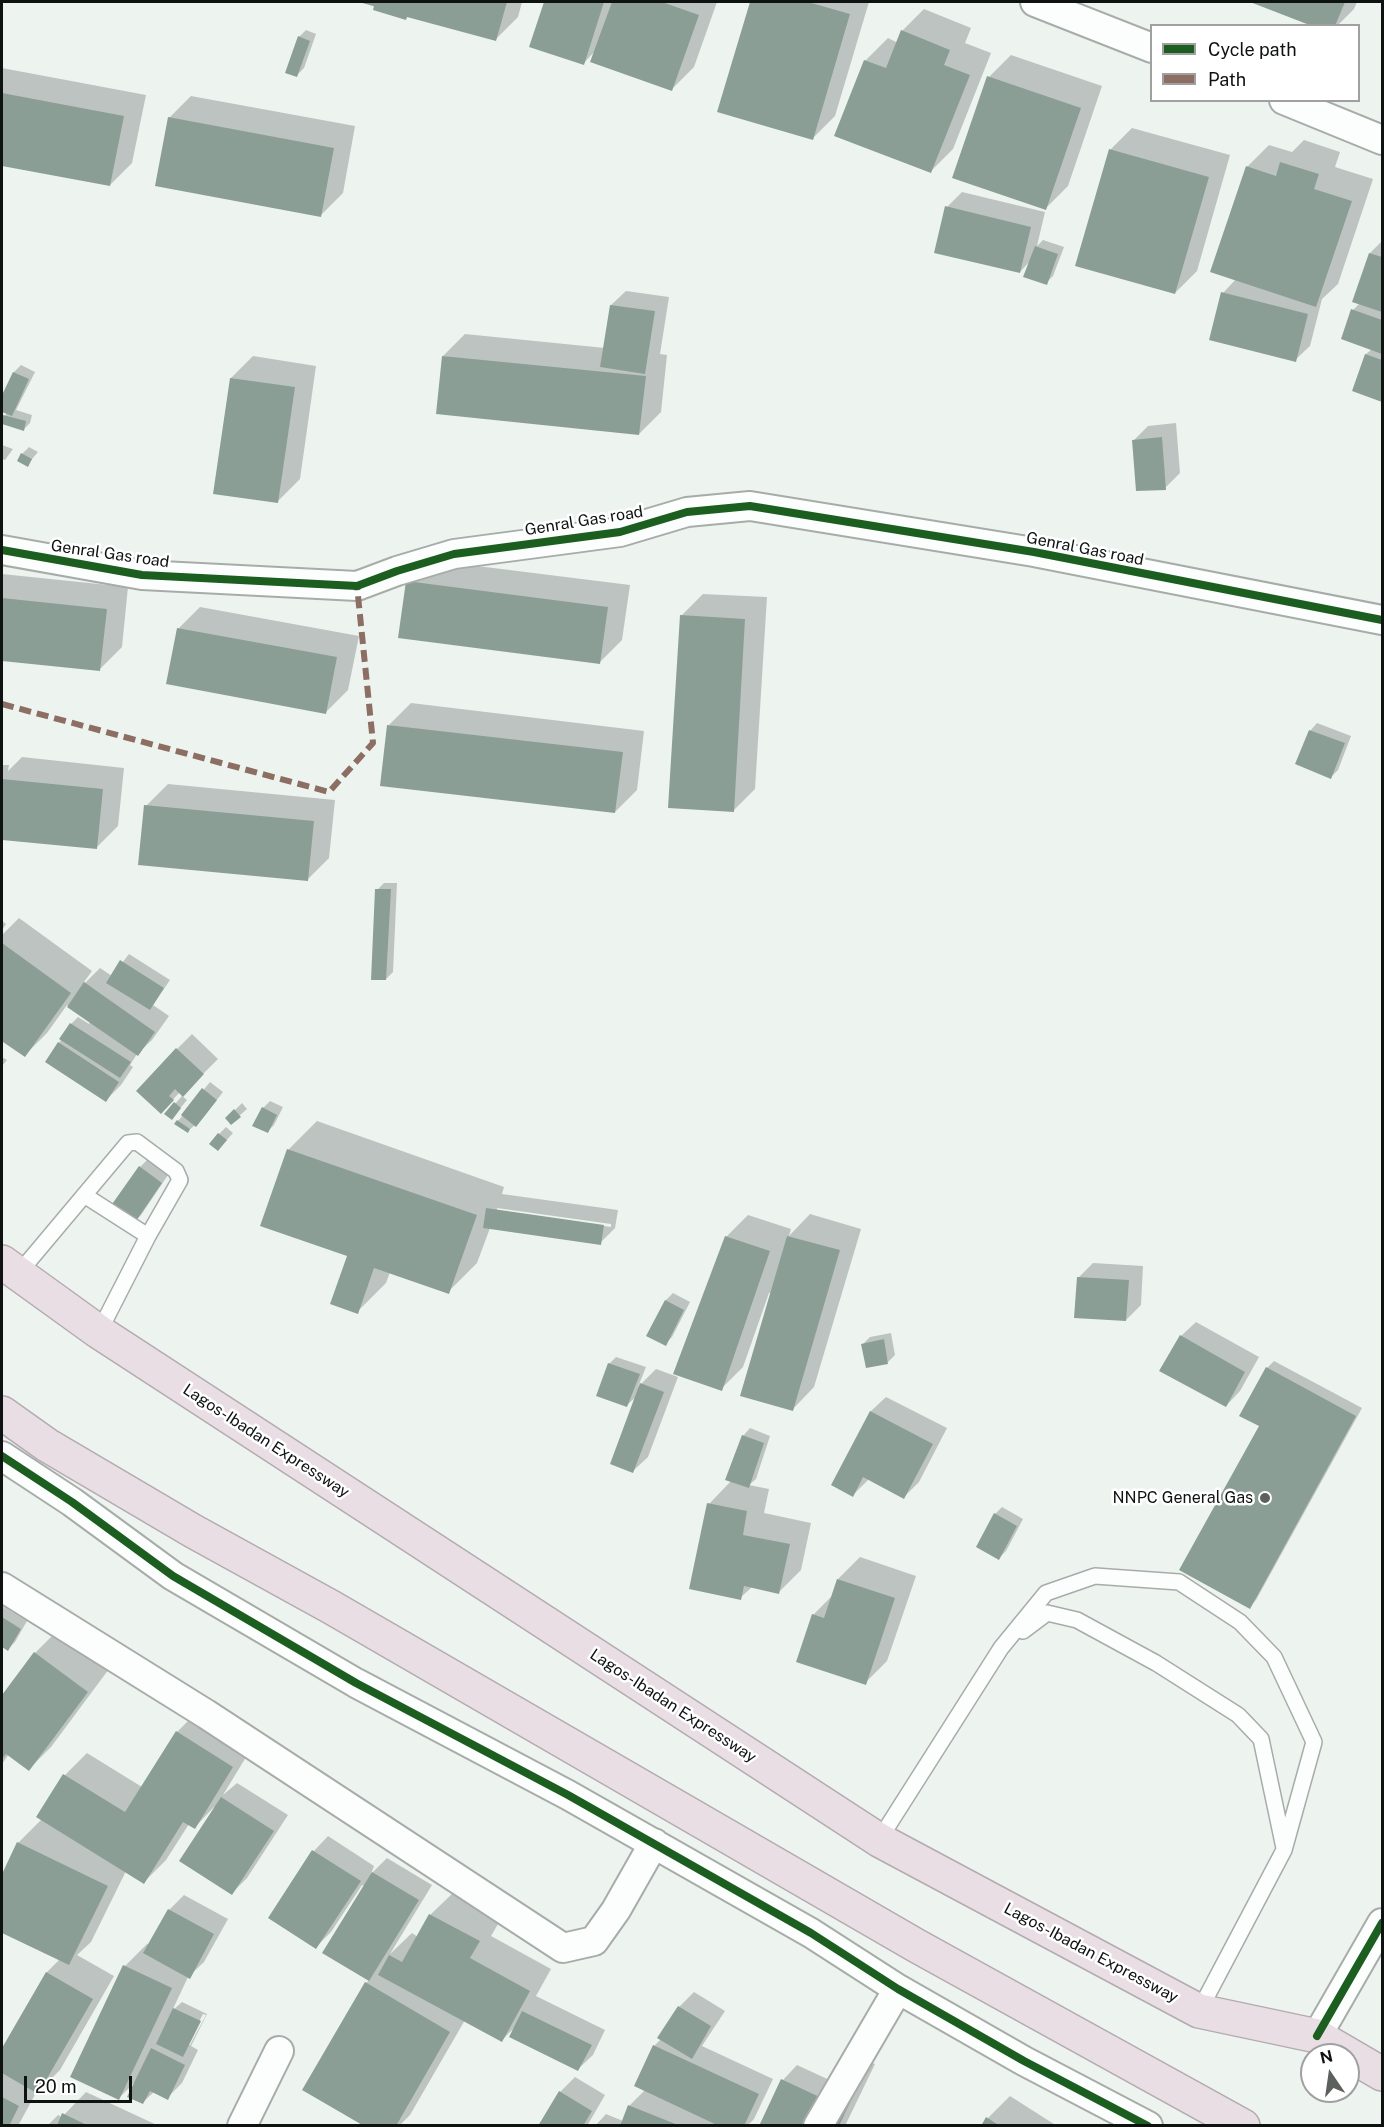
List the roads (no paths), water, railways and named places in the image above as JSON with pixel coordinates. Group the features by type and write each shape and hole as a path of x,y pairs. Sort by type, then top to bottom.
{"highway":[{"name":"Lagos-Ibadan Expressway","path":"10,1268 99,1332 879,1840 1199,2010 1317,2036 1383,2074"},
{"path":"2,1413 47,1445 193,1531 331,1607 917,1946 1243,2126"}],"street":[{"path":"1035,2 1150,47"},
{"path":"1289,102 1383,140"},
{"name":"Genral Gas road","path":"2,550 142,575 357,586 454,554 620,532 687,512 750,506 1034,552 1383,620"},
{"path":"2,1456 72,1502 183,1582 356,1683 568,1795 811,1933 898,1989 1024,2061 1148,2126"},
{"path":"2,1587 206,1714 563,1948 594,1941 616,1910 654,1844"},
{"path":"1317,2036 1383,1923"},
{"path":"818,2126 898,1989"},
{"path":"242,2126 279,2051"}],"lane":[{"path":"10,1268 84,1195 128,1143 137,1142 176,1171 180,1180 148,1236 99,1332"},
{"path":"84,1195 148,1236"},
{"path":"879,1840 1001,1648 1046,1593 1095,1576 1179,1582 1240,1622 1274,1657 1314,1742 1284,1850 1199,2010"},
{"path":"1001,1648 1047,1613 1077,1620 1156,1664 1238,1715 1261,1739 1284,1850"}],"place":[{"name":"NNPC General Gas","path":"1265,1498"}]}
